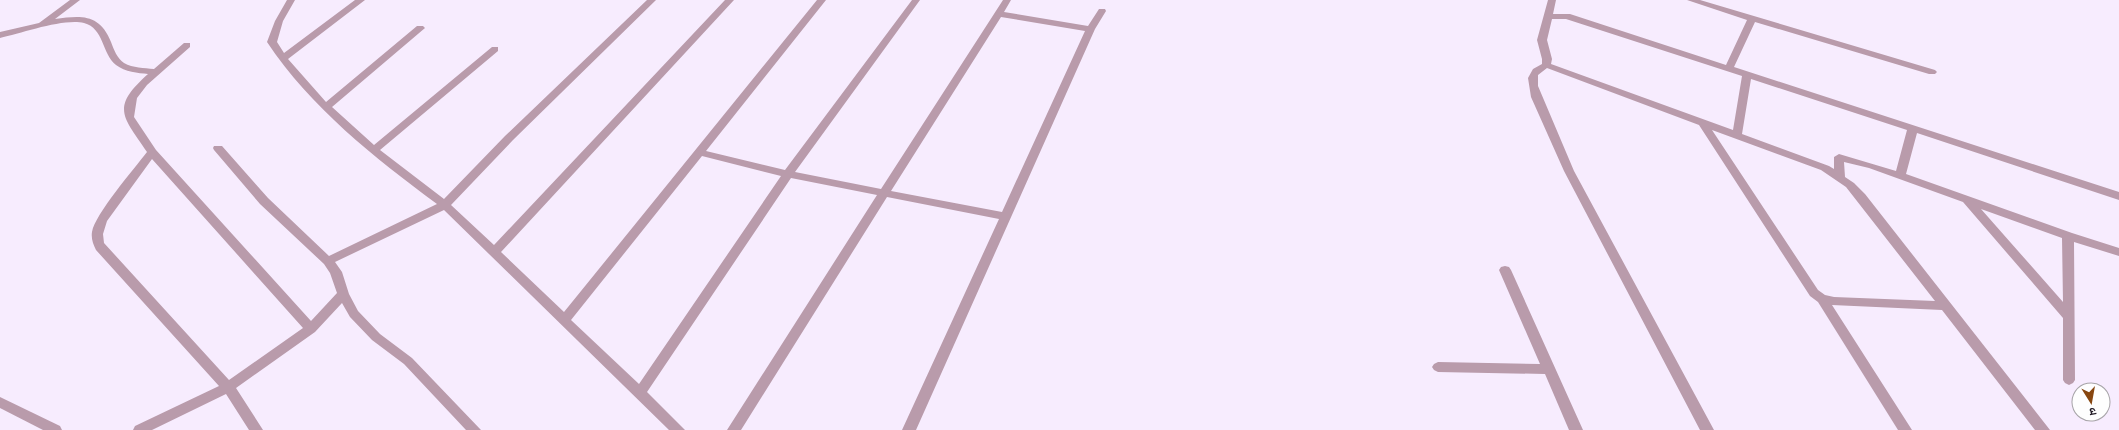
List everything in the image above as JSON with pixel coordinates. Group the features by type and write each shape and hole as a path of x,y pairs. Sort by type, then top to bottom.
{"street":[{"path":"39,27 76,0"},
{"path":"292,0 279,21 272,42 288,66 326,107 374,150 445,205 678,430"},
{"path":"283,58 361,0"},
{"path":"328,261 445,205 515,133 652,0"},
{"path":"494,252 730,0"},
{"path":"564,320 822,0"},
{"path":"640,393 788,174 916,0"},
{"path":"734,430 1007,0"},
{"path":"1546,65 1547,59 1542,40 1552,0"},
{"path":"1691,0 1932,72"},
{"path":"909,430 1090,29 1102,11"},
{"path":"997,14 1090,29"},
{"path":"1548,17 1567,16 2119,196"},
{"path":"1729,69 1752,19"},
{"path":"0,35 71,20 91,22 103,31 114,58 121,65 156,72"},
{"path":"326,107 420,28"},
{"path":"187,45 156,72 132,97 129,108 129,117 152,152 311,329"},
{"path":"374,150 495,49"},
{"path":"1707,430 1569,171 1536,97 1532,84 1533,75 1536,70 1546,65 1825,168 1840,177 1861,197 2043,430"},
{"path":"1737,136 1747,75"},
{"path":"1703,124 1808,286 1822,299 1905,430"},
{"path":"1900,176 1913,128"},
{"path":"218,148 264,202 328,261 336,272 343,294 354,314 376,337 408,361 474,430"},
{"path":"152,152 102,220 96,240 100,247 228,387 256,430"},
{"path":"700,152 788,174 1006,217"},
{"path":"1840,177 1840,157 1900,176 2068,236 2119,252"},
{"path":"1968,200 2069,317"},
{"path":"2068,236 2069,380"},
{"path":"1505,270 1550,368 1576,430"},
{"path":"140,430 228,387 311,329 343,294"},
{"path":"1822,299 1834,301 1945,306"},
{"path":"1438,367 1550,368"},
{"path":"2,406 56,430"}]}
